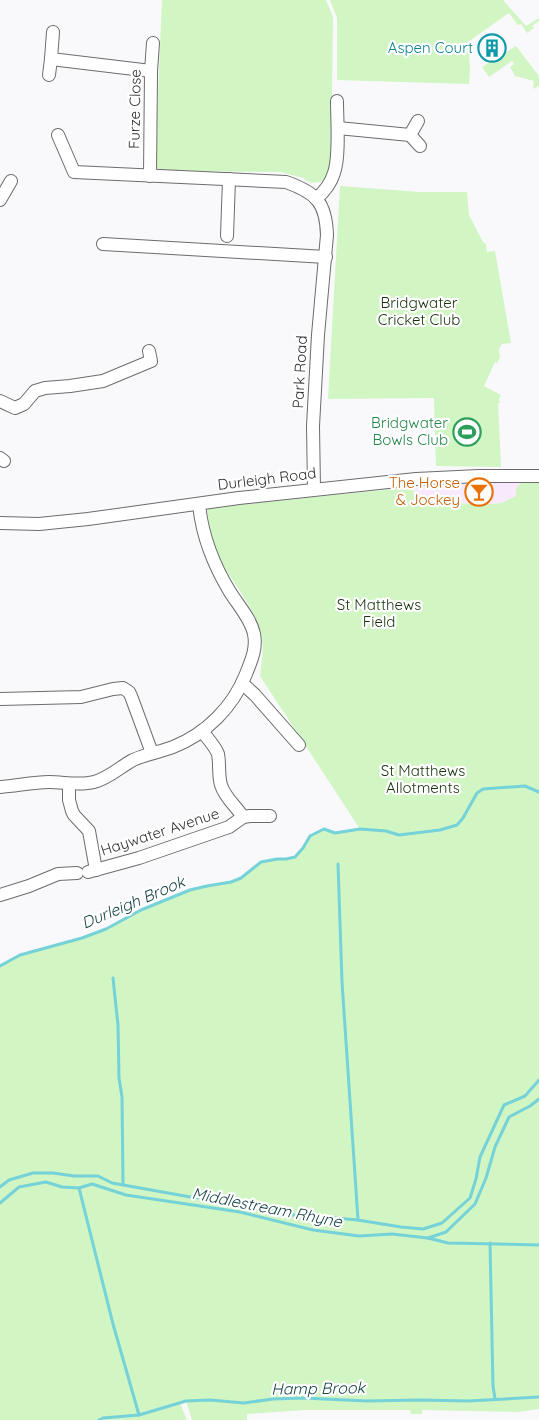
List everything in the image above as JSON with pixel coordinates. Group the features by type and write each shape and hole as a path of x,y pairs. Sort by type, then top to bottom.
{"street":[{"path":"49,75 53,32"},
{"name":"Furze Close","path":"150,176 153,42"},
{"path":"51,59 151,71"},
{"path":"58,135 74,172 286,182 309,192 316,199 324,191 335,172 338,128 337,102"},
{"path":"410,135 418,121"},
{"path":"338,128 410,135 420,146"},
{"path":"227,236 222,219 229,179"},
{"path":"0,200 11,181"},
{"name":"Park Road","path":"314,490 313,426 318,335 327,236 327,219 316,199"},
{"path":"103,244 326,256"},
{"path":"1,406 14,408 24,404 35,391 45,388 103,381 150,361 149,351"},
{"name":"Durleigh Road","path":"0,522 39,524 69,521 416,479 539,476"},
{"path":"0,787 51,782 85,784 101,780 131,761 180,744 202,731 229,705 242,683 254,654 254,632 216,568 202,530 199,504"},
{"path":"242,683 299,745"},
{"path":"0,699 81,697 123,688 131,696 152,753"},
{"path":"202,731 218,755 219,775 223,790 229,801 243,818"},
{"path":"69,784 69,800 72,811 89,831 87,871"},
{"name":"Haywater Avenue","path":"0,895 58,874 87,871 139,858 229,827 243,818 270,816"}],"shaded area":[{"name":"The Horse & Jockey","path":"476,481 521,483 516,489 516,496 501,503 482,505 414,499 413,487"}],"green space":[{"path":"162,0 326,0 333,17 331,168 327,177 320,182 311,183 303,178 281,172 160,171 155,165"},
{"path":"330,0 503,0 526,26 539,18 539,21 527,33 521,24 518,25 509,13 468,42 469,84 337,80 337,18"},
{"path":"516,46 539,76 539,86 533,89 534,81 515,76 510,67 514,64 512,61 489,77 482,67"},
{"name":"Bridgwater Cricket Club","path":"340,186 420,192 467,192 469,215 483,242 486,244 487,252 495,251 511,343 502,344 499,349 500,357 497,363 495,362 484,386 501,395 500,403 498,403 501,467 436,466 434,398 328,399"},
{"path":"521,483 539,483 539,1409 517,1412 422,1410 422,1414 411,1414 410,1410 305,1410 247,1414 247,1420 192,1420 186,1401 180,1403 187,1420 0,1420 0,966 20,955 82,938 106,929 141,910 190,890 231,882 241,878 261,862 295,857 310,836 324,829 335,833 360,829 260,676 262,644 259,626 250,607 219,557 212,536 207,508 413,487 414,499 482,505 501,503 516,496 516,489"}],"waterway":[{"name":"Durleigh Brook","path":"0,966 20,955 82,938 106,929 141,910 190,890 231,882 241,878 261,862 295,857 310,836 324,829 335,833 360,829 386,831 399,835 440,830 457,825 477,793 483,789 525,786 539,792"},
{"path":"338,864 342,982 358,1220"},
{"path":"113,978 118,1025 119,1078 122,1097 123,1184"},
{"path":"0,1187 9,1180 33,1173 98,1176 112,1183 196,1198 214,1195 253,1203 287,1214 318,1219 358,1220 423,1229 442,1223 470,1198 480,1157 504,1105 525,1096 539,1080"},
{"path":"428,1238 446,1232 475,1204 486,1178 495,1147 509,1117 539,1099"},
{"name":"Middlestream Rhyne","path":"0,1203 19,1187 46,1182 62,1187 79,1188 92,1184 126,1195 240,1212 313,1230 359,1236 392,1234 428,1238 448,1243 539,1245"},
{"path":"79,1188 113,1324 139,1415"},
{"path":"490,1243 493,1386 495,1399"},
{"name":"Hamp Brook","path":"99,1420 139,1415 186,1401 210,1400 244,1403 273,1399 303,1398 367,1401 468,1401 539,1397"}],"place":[{"name":"Aspen Court","path":"492,48"},
{"name":"Bridgwater Bowls Club","path":"467,432"},
{"name":"The Horse & Jockey","path":"479,492"}],"park label":[{"name":"St Matthews Field","path":"379,614"},
{"name":"St Matthews Allotments","path":"423,780"}]}
